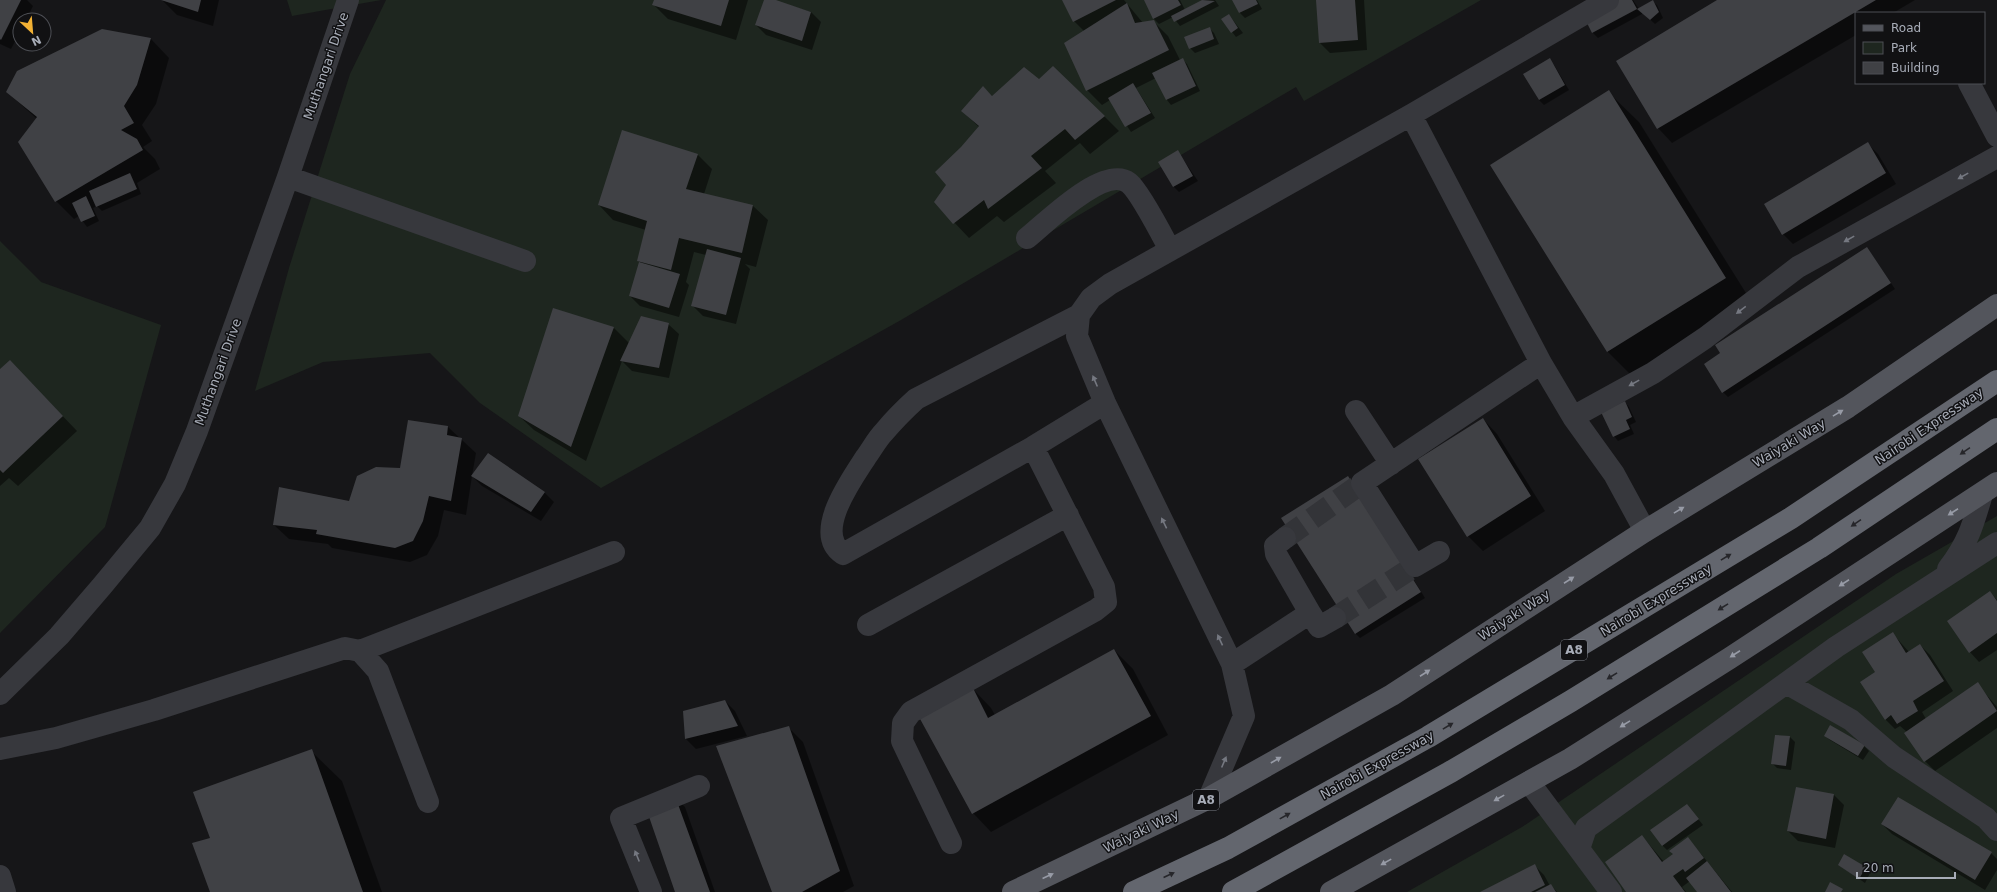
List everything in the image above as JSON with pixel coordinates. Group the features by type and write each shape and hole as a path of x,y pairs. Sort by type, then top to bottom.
{"highway":[{"name":"Nairobi Expressway","path":"1134,892 1228,848 1428,737 1791,518 1997,381"},
{"path":"1233,892 1452,771 1571,701 1819,548 1997,429"}],"main road":[{"name":"Waiyaki Way","path":"1013,892 1209,798 1392,695 1645,531 1848,407 1997,305"},
{"path":"1332,892 1570,759 1723,662 1989,488"}],"street":[{"name":"Muthangari Drive","path":"0,694 59,636 102,586 150,528 175,484 197,431 288,177 348,0"},
{"path":"1105,403 1033,447 843,554 836,550 831,529 834,514 851,480 882,433 916,399 1079,315 1091,298 1110,284 1411,115 1608,0"},
{"path":"1970,84 1997,136"},
{"path":"1411,115 1541,363 1573,417 1614,474 1645,531"},
{"path":"1573,417 1653,373 1699,342 1798,267 1997,157"},
{"path":"288,177 525,262"},
{"path":"1027,238 1086,190 1112,178 1128,182 1142,201 1170,250"},
{"path":"1079,315 1078,336 1105,403 1232,664 1244,716 1209,798"},
{"path":"1439,552 1415,566 1362,483 1541,363"},
{"path":"1356,410 1391,464"},
{"path":"951,843 902,741 903,723 910,712 1096,610 1106,602 1104,587 1033,447"},
{"path":"1942,576 1962,551 1989,488"},
{"path":"868,625 1068,515"},
{"path":"1284,538 1275,546 1276,554 1310,613 1319,627 1335,618"},
{"path":"1579,849 1586,828 1836,647 1942,576 1997,542"},
{"path":"0,749 56,738 154,710 345,648 360,651 614,552"},
{"path":"1232,664 1310,613"},
{"path":"360,651 378,671 428,802"},
{"path":"1786,683 1851,720 1894,756 1986,818 1997,830"},
{"path":"1529,782 1611,892"},
{"path":"651,892 621,818 699,786"},
{"path":"0,876 5,892"}],"green space":[{"path":"287,0 381,0 292,16"},
{"path":"386,0 1481,0 1304,101 1296,87 901,320 601,488 480,403 430,353 323,362 255,391 289,268 350,74"},
{"path":"0,241 41,282 161,325 105,527 0,633"},
{"path":"1997,516 1997,892 1407,892 1522,827 1896,574"}],"building":[{"path":"0,0 21,0 15,12 12,12 12,18 1,40"},
{"path":"161,0 201,0 198,12"},
{"path":"654,0 729,0 721,26 652,5"},
{"path":"764,0 776,0 811,12 802,41 755,25"},
{"path":"1062,0 1116,0 1073,22"},
{"path":"1144,0 1178,0 1181,5 1153,19"},
{"path":"1202,0 1215,1 1174,22 1171,16"},
{"path":"1232,0 1256,0 1258,4 1239,13"},
{"path":"1316,0 1355,0 1358,40 1319,43"},
{"path":"1616,0 1632,0 1637,9 1592,33 1584,17"},
{"path":"1653,0 1659,12 1650,20 1637,9"},
{"path":"1717,0 1876,0 1657,129 1616,61"},
{"path":"1127,3 1135,23 1154,20 1169,50 1086,91 1064,43"},
{"path":"1229,14 1238,28 1231,33 1221,19"},
{"path":"1210,27 1214,39 1189,49 1184,37"},
{"path":"102,29 151,38 137,85 124,106 134,123 121,130 137,139 143,150 55,202 18,142 37,117 6,92 17,71"},
{"path":"1183,58 1196,86 1166,100 1152,73"},
{"path":"1550,58 1565,85 1539,100 1523,74"},
{"path":"1053,66 1105,116 1075,140 1065,129 1031,156 1042,168 988,209 984,200 953,224 934,202 946,185 935,172 961,147 979,126 961,111 983,86 992,96 1024,67 1039,79"},
{"path":"1133,83 1151,113 1125,127 1108,98"},
{"path":"1609,90 1726,278 1607,352 1490,165"},
{"path":"622,130 698,154 686,189 753,205 742,253 679,238 671,270 637,261 647,221 598,205"},
{"path":"1868,142 1886,173 1782,235 1764,204"},
{"path":"1178,150 1193,176 1173,187 1158,162"},
{"path":"130,173 137,189 96,207 89,191"},
{"path":"86,196 95,216 81,222 72,203"},
{"path":"1867,247 1891,283 1722,393 1704,364 1720,353 1715,345"},
{"path":"707,249 741,258 726,315 691,306"},
{"path":"639,262 680,274 669,308 629,296"},
{"path":"553,308 614,327 571,447 518,416"},
{"path":"641,316 669,323 659,368 620,361"},
{"path":"10,360 63,416 3,473 0,470 0,369"},
{"path":"1625,401 1632,417 1626,420 1630,429 1613,437 1601,412"},
{"path":"1483,418 1531,496 1467,537 1418,459"},
{"path":"408,420 448,426 447,435 462,438 451,501 429,496 423,521 413,541 395,548 316,534 317,530 273,525 279,487 349,501 357,476 376,467 400,468"},
{"path":"488,453 545,492 531,512 471,476"},
{"path":"1348,476 1421,592 1355,634 1281,518"},
{"path":"1990,591 1997,601 1997,633 1969,653 1947,621"},
{"path":"1893,632 1906,653 1920,644 1944,681 1913,701 1918,711 1897,724 1891,715 1885,720 1860,682 1875,672 1862,652"},
{"path":"1114,649 1151,716 972,814 919,717 973,688 988,718"},
{"path":"1978,682 1997,711 1924,762 1904,733"},
{"path":"725,700 738,726 685,739 683,711"},
{"path":"1830,725 1865,745 1858,756 1824,736"},
{"path":"789,726 840,871 802,892 772,892 716,746"},
{"path":"1775,735 1790,736 1786,766 1771,764"},
{"path":"312,749 363,892 210,892 192,843 210,838 193,792"},
{"path":"1796,787 1834,794 1826,839 1787,831"},
{"path":"675,796 710,892 675,892 646,808"},
{"path":"1898,797 1992,852 1975,880 1881,824"},
{"path":"1687,804 1699,819 1662,846 1650,830"},
{"path":"1642,835 1662,862 1673,854 1669,851 1688,837 1704,858 1685,872 1683,869 1673,876 1685,892 1626,892 1605,862"},
{"path":"1844,854 1866,867 1859,879 1838,865"},
{"path":"1707,861 1731,892 1697,892 1686,878"},
{"path":"1535,864 1545,885 1531,892 1480,892"},
{"path":"1830,882 1843,889 1841,892 1825,892"},
{"path":"1551,884 1556,892 1535,892"}],"tunnel":[{"path":"1285,538 1362,483"},
{"path":"1335,618 1415,566"}]}
